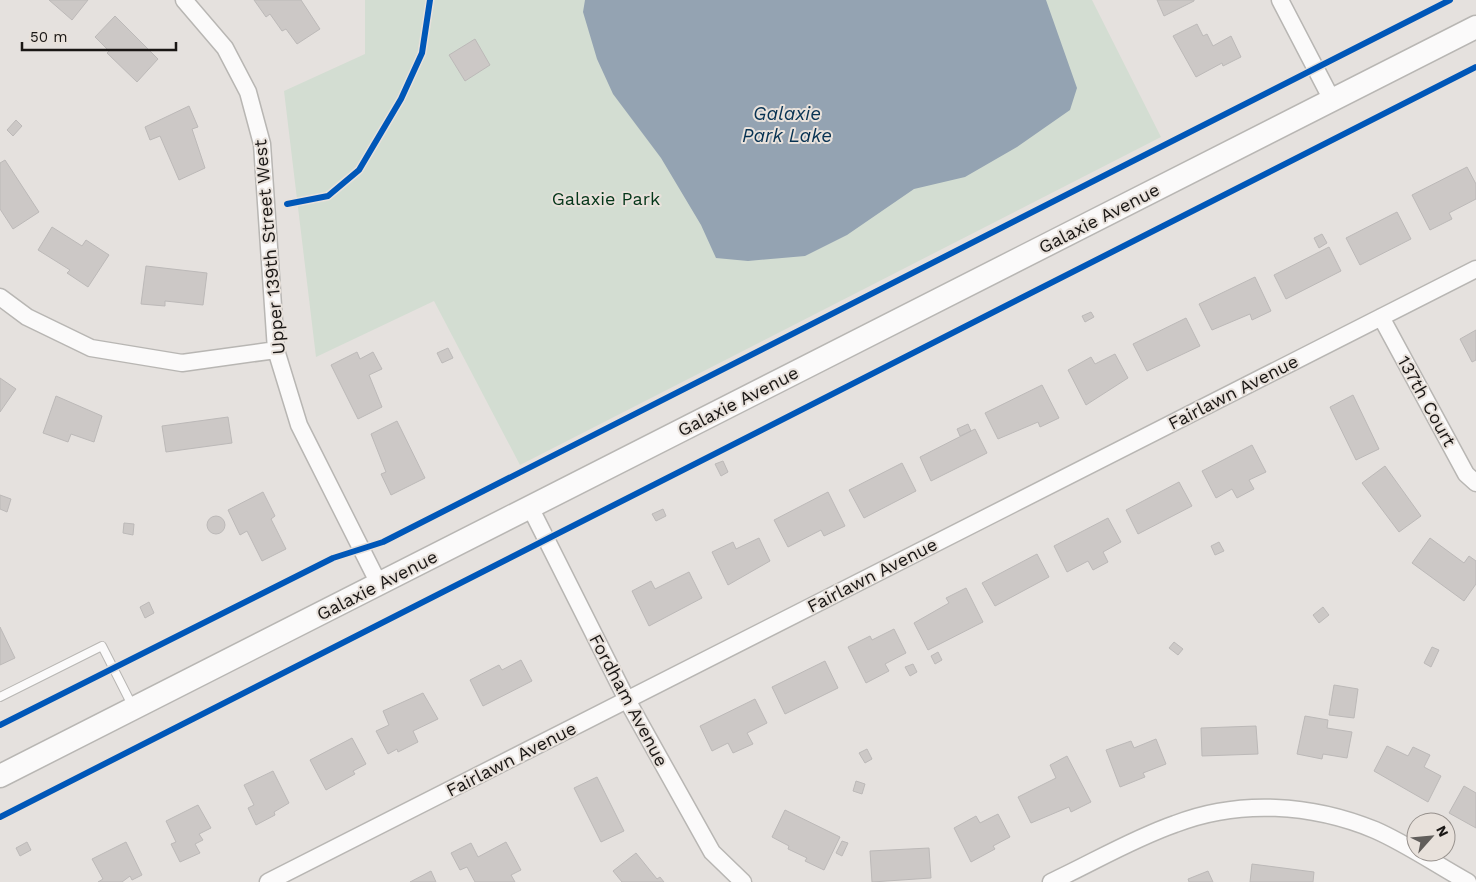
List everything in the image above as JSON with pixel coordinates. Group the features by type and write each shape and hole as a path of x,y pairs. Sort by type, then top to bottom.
{"street":[{"name":"Upper 139th Street West","path":"184,0 225,48 248,92 262,144 276,350 299,425 378,584"},
{"path":"1280,0 1332,100"},
{"name":"Galaxie Avenue","path":"0,776 1476,27"},
{"name":"Fairlawn Avenue","path":"268,882 1476,269"},
{"path":"0,297 27,317 91,348 182,363 276,350"},
{"name":"137th Court","path":"1381,317 1466,474 1476,483"},
{"name":"Fordham Avenue","path":"530,507 627,700 712,852 743,882"},
{"path":"1051,882 1175,824 1223,810 1274,807 1328,814 1376,830 1468,882"}],"lane":[{"path":"0,697 102,646 134,708"}],"green space":[{"name":"Galaxie Park","path":"365,0 1092,0 1161,137 520,465 434,301 316,357 284,91 365,54"}],"water":[{"name":"Galaxie Park Lake","path":"585,0 1046,0 1077,88 1070,110 1017,147 965,177 914,189 847,235 805,256 748,261 716,258 701,225 661,158 613,94 597,59 583,12"}],"building":[{"path":"49,0 88,0 72,20"},
{"path":"254,0 301,0 320,29 297,44 286,29 282,31 270,14 266,17"},
{"path":"1157,0 1194,0 1194,1 1164,16"},
{"path":"115,16 158,59 137,82 107,53 109,51 95,37"},
{"path":"1197,24 1203,36 1207,34 1213,46 1231,36 1241,57 1223,66 1222,63 1196,77 1173,36"},
{"path":"475,39 490,65 465,81 449,55"},
{"path":"189,106 198,127 192,129 205,168 179,180 160,136 150,140 145,127"},
{"path":"16,120 22,126 13,136 7,130"},
{"path":"5,160 39,212 13,229 0,209 0,163"},
{"path":"1467,167 1476,184 1476,199 1449,213 1452,219 1430,230 1412,195"},
{"path":"1397,212 1411,239 1360,265 1346,238"},
{"path":"52,227 82,246 86,240 109,255 88,287 67,273 70,270 38,250"},
{"path":"1322,234 1327,243 1319,248 1314,238"},
{"path":"1329,247 1341,271 1286,299 1274,275"},
{"path":"146,266 207,273 203,305 165,301 165,306 141,304"},
{"path":"1255,277 1271,311 1252,320 1250,314 1212,330 1199,304"},
{"path":"1091,312 1094,317 1085,322 1082,316"},
{"path":"1186,318 1200,346 1147,371 1133,344"},
{"path":"1476,330 1476,360 1472,362 1460,339"},
{"path":"448,348 453,358 442,363 437,353"},
{"path":"357,352 360,359 373,352 382,369 369,375 382,407 358,419 331,365"},
{"path":"1115,354 1128,378 1086,405 1068,370 1091,357 1095,364"},
{"path":"0,378 16,389 0,412"},
{"path":"1042,385 1059,418 1040,427 1038,422 998,439 985,413"},
{"path":"1353,395 1379,449 1356,460 1330,407"},
{"path":"56,396 102,416 94,442 71,434 68,442 43,433"},
{"path":"228,417 232,443 166,452 162,426"},
{"path":"397,421 425,478 391,495 381,474 386,472 371,434"},
{"path":"968,424 971,431 960,436 957,429"},
{"path":"975,429 987,453 931,481 920,457"},
{"path":"1252,445 1266,472 1249,480 1254,489 1237,498 1232,489 1216,498 1202,471"},
{"path":"723,461 728,472 721,476 715,464"},
{"path":"902,463 916,491 864,518 849,490"},
{"path":"1385,466 1421,516 1399,532 1362,483"},
{"path":"1179,482 1192,506 1138,534 1126,510"},
{"path":"263,492 275,516 271,519 286,549 262,561 247,531 240,535 228,510"},
{"path":"828,492 845,526 824,536 821,530 788,547 774,520"},
{"path":"0,495 11,499 7,512 0,509"},
{"path":"663,509 666,516 656,521 652,514"},
{"path":"216,516 222,519 225,525 222,531 216,534 210,531 207,525 210,519"},
{"path":"1108,518 1121,542 1103,552 1108,562 1093,570 1088,561 1067,572 1054,546"},
{"path":"124,523 134,524 133,535 123,533"},
{"path":"759,538 770,561 728,585 712,552 733,542 736,549"},
{"path":"1430,538 1464,563 1469,556 1476,561 1476,584 1464,601 1412,563"},
{"path":"1219,542 1224,551 1215,555 1211,546"},
{"path":"1037,554 1049,577 995,606 982,583"},
{"path":"689,572 702,598 649,626 632,591 651,581 655,589"},
{"path":"966,588 983,622 928,650 914,623 949,603 946,598"},
{"path":"149,602 154,613 145,618 140,607"},
{"path":"1323,607 1329,615 1319,623 1313,615"},
{"path":"0,627 15,658 0,665"},
{"path":"894,629 906,653 885,664 889,671 866,683 848,647 870,636 872,640"},
{"path":"1174,642 1183,649 1178,655 1169,648"},
{"path":"1432,647 1439,650 1431,667 1424,663"},
{"path":"938,652 942,660 935,664 931,656"},
{"path":"521,660 532,681 483,706 470,680 499,665 502,670"},
{"path":"825,661 838,688 785,714 772,687"},
{"path":"913,664 917,672 910,676 905,667"},
{"path":"1334,685 1358,689 1354,718 1329,715"},
{"path":"423,693 438,719 413,731 418,742 398,752 397,749 388,754 376,731 389,725 383,711"},
{"path":"755,699 767,723 747,733 753,744 733,753 728,743 712,751 700,726"},
{"path":"1305,716 1328,720 1327,728 1352,732 1347,758 1323,754 1322,759 1297,754"},
{"path":"1256,726 1258,754 1202,756 1201,728"},
{"path":"352,738 366,764 353,771 355,774 326,790 310,760"},
{"path":"1156,739 1166,764 1143,773 1145,777 1120,787 1106,750 1131,741 1134,748"},
{"path":"1387,746 1408,756 1413,747 1430,755 1424,767 1441,776 1428,802 1374,771"},
{"path":"867,749 872,759 865,763 859,753"},
{"path":"1067,756 1091,802 1071,812 1069,807 1031,823 1018,797 1056,778 1050,765"},
{"path":"273,771 289,803 274,812 275,815 256,825 248,808 254,805 244,785"},
{"path":"597,777 624,831 601,842 574,788"},
{"path":"856,781 865,784 862,794 853,791"},
{"path":"1464,786 1476,793 1476,828 1456,817 1456,812 1450,812"},
{"path":"198,805 211,828 199,834 203,840 195,844 200,853 180,862 171,844 176,842 166,821"},
{"path":"785,810 840,837 824,870 805,861 807,858 788,849 789,846 772,837"},
{"path":"998,814 1010,837 993,846 995,849 971,862 954,828 976,816 980,823"},
{"path":"842,841 848,843 842,856 836,853"},
{"path":"27,842 31,850 20,856 16,848"},
{"path":"126,842 142,875 132,880 130,876 122,882 98,882 103,879 92,859"},
{"path":"506,842 521,870 511,875 515,882 475,882 467,867 460,870 451,853 471,843 478,857"},
{"path":"929,848 931,878 872,882 870,851"},
{"path":"636,853 657,879 660,877 664,882 622,882 613,871"},
{"path":"1252,864 1314,872 1313,882 1250,882"},
{"path":"431,871 436,882 410,882"},
{"path":"1208,871 1213,882 1189,882 1188,879"}],"cycle path":[{"path":"287,204 328,196 359,170 401,99 422,53 430,0"},
{"path":"0,725 333,558 383,542 1450,0"},
{"path":"0,817 1476,67"}]}
